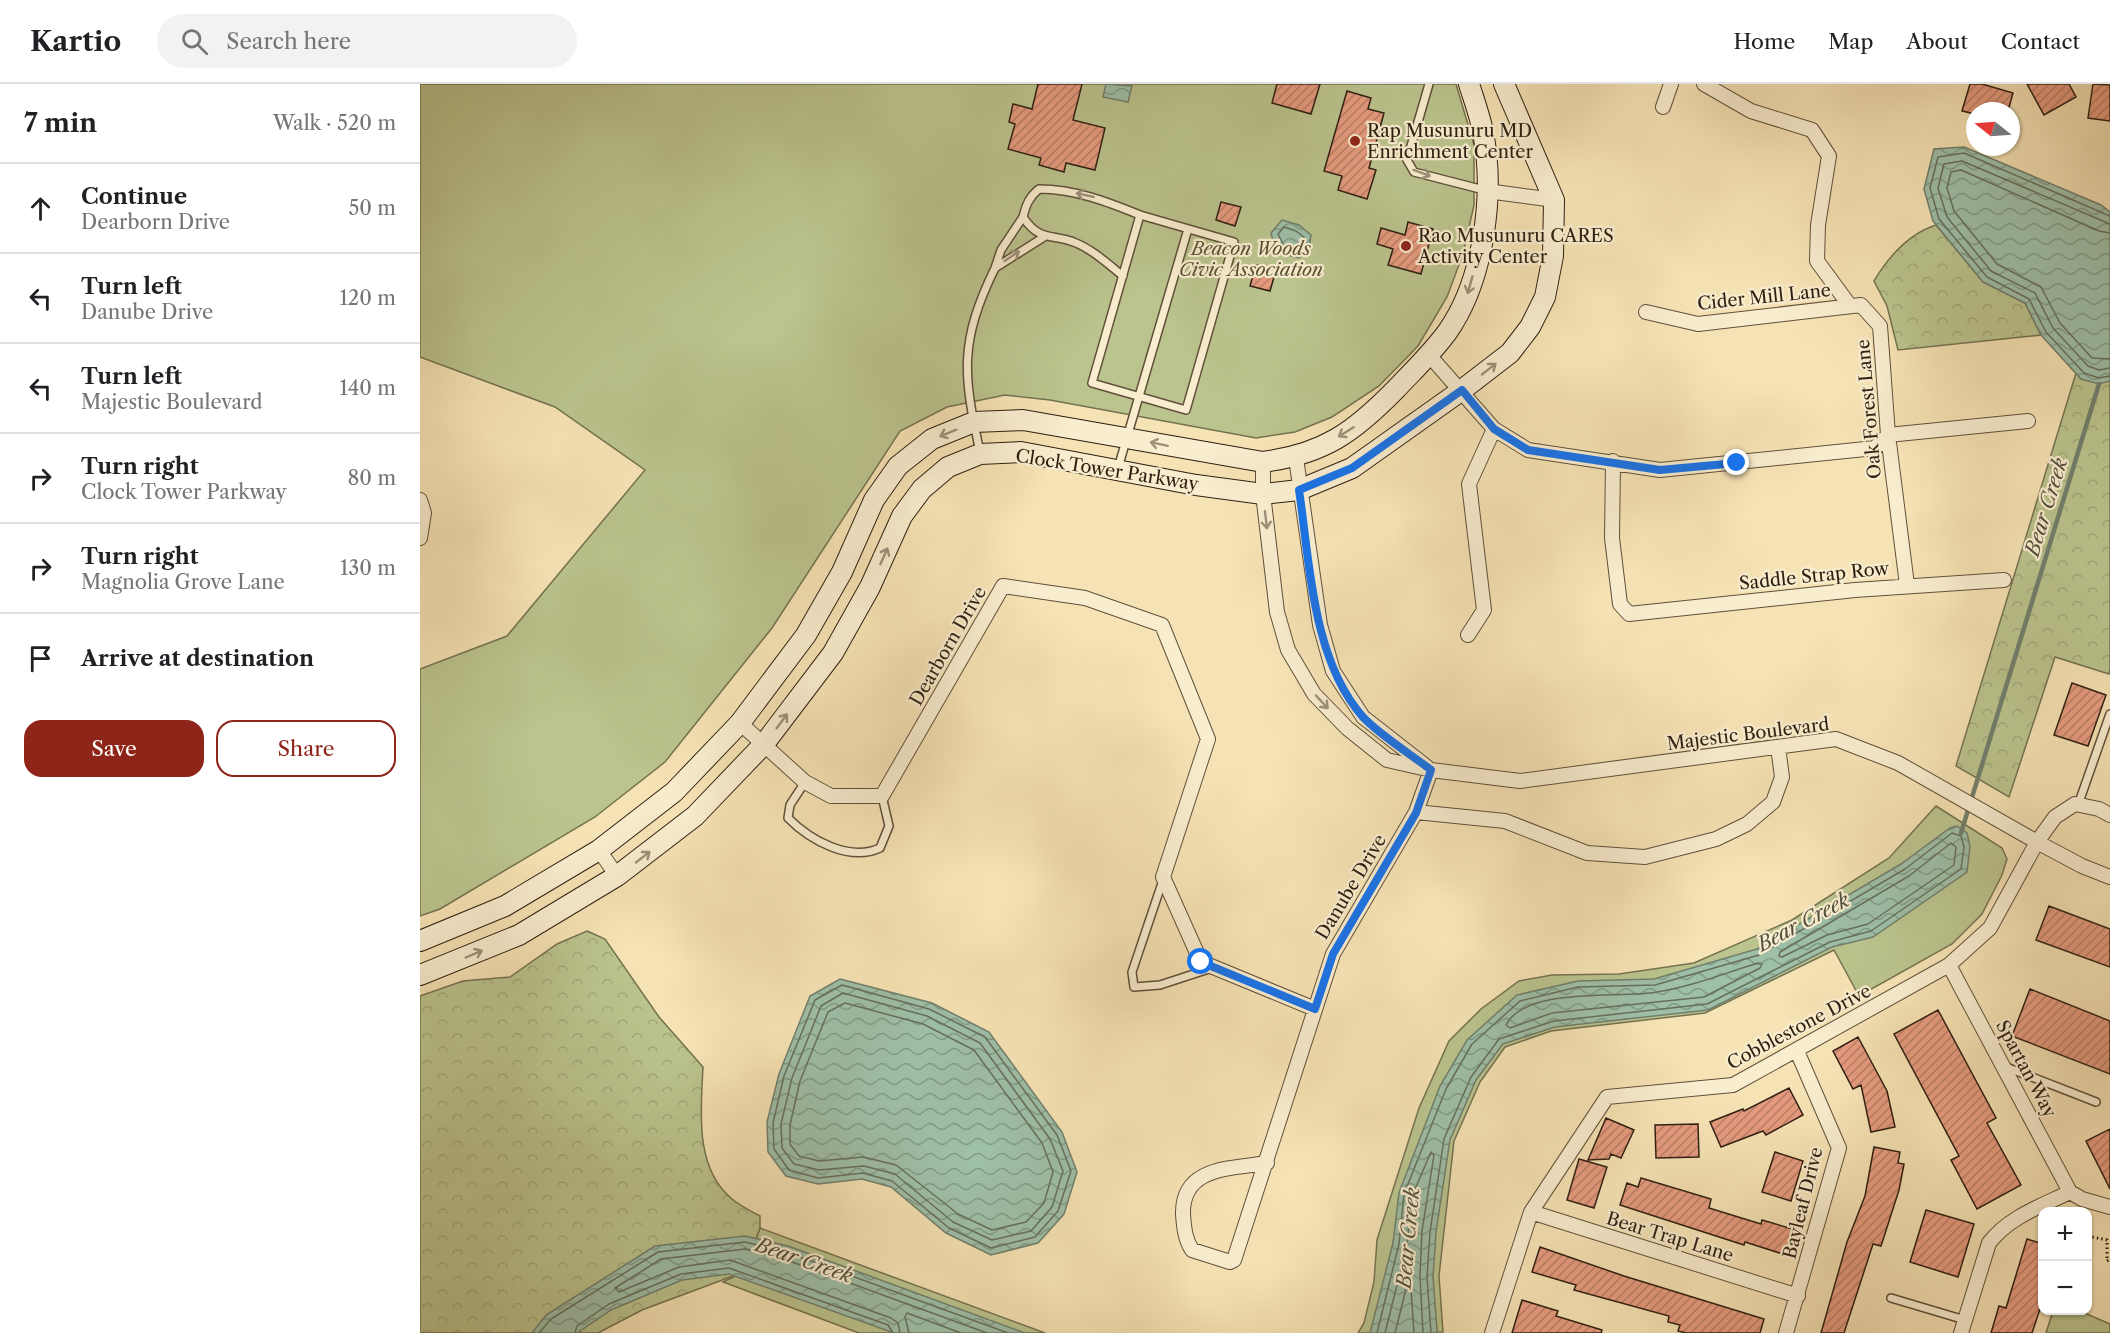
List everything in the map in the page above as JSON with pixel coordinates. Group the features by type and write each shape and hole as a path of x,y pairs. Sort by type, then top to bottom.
{"street":[{"name":"Clock Tower Parkway","path":"420,942 505,906 599,850 674,792 740,723 806,636 842,572 874,500 898,466 932,439 974,422 1023,420 1263,462 1296,458 1325,445 1366,420 1429,355 1449,329 1466,298 1482,244 1487,191 1483,133 1469,84"},
{"name":"Clock Tower Parkway","path":"420,975 519,935 618,876 695,816 764,744 833,653 870,587 902,516 922,489 948,467 980,454 1021,452 1118,468 1196,485 1263,494 1299,490 1352,468 1510,353 1530,327 1545,297 1553,256 1554,200 1504,84"},
{"path":"1663,107 1671,84"},
{"name":"Oak Forest Lane","path":"1704,84 1751,111 1812,130 1829,156 1818,225 1817,261 1850,306 1861,305 1880,326 1888,435 1907,585"},
{"path":"1487,191 1554,200"},
{"name":"Cider Mill Lane","path":"1646,312 1698,324 1850,306"},
{"path":"1429,355 1494,429 1528,450 1613,461 1660,470 1875,448 1888,435 2028,421"},
{"path":"1468,635 1484,610 1469,484 1494,429"},
{"path":"1296,458 1320,625 1333,671 1363,717 1431,770"},
{"name":"Saddle Strap Row","path":"1613,461 1613,549 1620,603 1629,614 1907,585 2004,580"},
{"name":"Majestic Boulevard","path":"1263,462 1263,494 1277,612 1288,650 1314,694 1347,728 1387,760 1431,770 1520,782 1836,739 1898,763 2037,842 2082,866 2110,877"},
{"path":"420,538 422,507"},
{"name":"Dearborn Drive","path":"882,796 1003,586 1086,598 1162,625 1208,739 1163,877"},
{"path":"740,723 805,782 831,796 882,796"},
{"path":"1416,813 1505,821 1587,853 1645,857 1716,840 1747,824 1773,802 1782,777 1778,747"},
{"name":"Danube Drive","path":"1267,1163 1216,1171 1199,1177 1188,1187 1183,1203 1184,1225 1186,1240 1192,1250 1230,1262 1234,1260 1267,1163 1333,954 1416,813 1431,770"},
{"name":"Cobblestone Drive","path":"1492,1333 1531,1212 1606,1096 1733,1085 1948,965 1990,928 2037,842 2055,817 2074,804 2078,805"},
{"path":"2078,805 2098,809 2110,815"},
{"path":"599,850 618,876"},
{"path":"1163,877 1201,962 1315,1009"},
{"name":"Spartan Way","path":"1948,965 2006,1067 2070,1192"},
{"name":"Bayleaf Drive","path":"1786,1333 1839,1148 1797,1051"},
{"path":"1963,1327 1989,1243 1998,1230 2013,1220 2070,1192 2082,1199 2110,1207"},
{"name":"Bear Trap Lane","path":"1531,1212 1798,1296"}],"lane":[{"path":"1429,84 1407,160 1414,172 1487,191"},
{"path":"980,454 966,375 966,351 980,299 1001,250 1023,218 1030,197 1039,189 1056,189 1100,199 1140,215 1234,242 1186,410 1092,383 1140,215"},
{"path":"1023,218 1029,227 1044,237 1075,243 1123,276"},
{"path":"1118,468 1188,229"},
{"path":"995,268 1044,237"},
{"path":"2078,805 2110,714"},
{"path":"805,782 790,805 788,818 802,832 850,854 866,854 880,848 889,826 882,796"},
{"path":"1163,877 1132,972 1134,987 1160,986 1214,967"},
{"path":"2006,1067 2096,1102"},
{"path":"1891,1298 1963,1327"}],"path":[{"path":"2092,1237 2107,1240 2106,1258 2107,1261 2110,1259"}],"green space":[{"name":"Beacon Woods Civic Association","path":"420,84 1456,84 1474,145 1474,205 1463,254 1447,297 1418,346 1379,386 1332,417 1295,432 1256,438 1050,400 1005,395 947,407 900,431 772,628 665,762 595,817 440,909 420,916 420,669 507,636 645,470 555,407 420,357"},
{"path":"1936,225 1983,282 2025,303 2041,335 1898,350 1887,306 1874,281 1900,247 1917,234"},
{"path":"2076,373 2081,379 2110,381 2110,670 2109,674 2055,657 2009,797 1956,766"},
{"path":"1936,806 2002,848 2007,859 2002,875 1982,914 1952,944 1859,996 1834,950 1705,1013 1551,1031 1505,1047 1480,1082 1454,1141 1439,1276 1443,1332 1358,1333 1364,1323 1374,1282 1377,1240 1419,1108 1449,1041 1481,1009 1519,981 1552,975 1619,974 1694,963 1792,920 1889,858"},
{"path":"587,931 605,939 659,1017 703,1067 702,1138 711,1171 720,1186 732,1199 760,1216 760,1228 744,1272 642,1310 598,1333 420,1333 420,996 463,981 510,977 557,944"},
{"path":"760,1228 1045,1333 859,1333 723,1282 744,1272"},
{"path":"2052,1315 2089,1315 2110,1324 2110,1333 2046,1333"}],"water":[{"path":"1106,84 1132,86 1128,102 1103,97"},
{"path":"1964,147 1966,156 1985,156 2101,205 2110,212 2110,381 2099,384 2081,379 2041,335 2025,303 1983,282 1933,221 1924,189 1934,149"},
{"path":"1282,220 1299,225 1311,235 1309,249 1299,258 1284,253 1275,244 1271,233"},
{"path":"1957,826 1967,833 1970,847 1967,872 1873,937 1832,947 1708,1010 1555,1027 1503,1044 1476,1080 1450,1140 1436,1232 1433,1277 1436,1333 1370,1333 1393,1243 1399,1193 1440,1086 1467,1040 1517,995 1578,981 1654,979 1757,949 1901,864 1950,828"},
{"path":"840,979 932,1003 989,1032 1062,1132 1077,1172 1064,1214 1038,1243 991,1255 946,1233 891,1187 862,1179 818,1184 786,1176 768,1152 767,1122 779,1074 810,996"},
{"path":"745,1236 788,1246 1025,1333 894,1333 729,1274 682,1280 611,1310 577,1333 532,1333 546,1315 655,1246"}],"building":[{"path":"1038,84 1082,84 1073,120 1105,128 1095,170 1066,163 1064,172 1039,165 1041,158 1008,149 1015,124 1009,122 1013,104 1032,109"},
{"path":"1277,84 1320,84 1311,114 1272,103"},
{"path":"1970,84 1982,84 2013,93 2010,102 1966,102 1966,112 1962,111"},
{"path":"2027,84 2069,84 2076,97 2044,115"},
{"path":"2093,84 2110,85 2110,121 2088,118"},
{"name":"Rap Musunuru MD Enrichment Center","path":"1347,91 1371,98 1368,109 1384,113 1369,168 1376,170 1367,199 1338,190 1342,176 1324,171"},
{"path":"1221,202 1241,207 1235,226 1216,220"},
{"name":"Rao Musunuru CARES Activity Center","path":"1408,222 1433,229 1421,274 1388,265 1393,249 1377,244 1381,228 1405,235"},
{"path":"1256,265 1276,270 1270,291 1250,286"},
{"path":"2072,683 2106,695 2088,746 2054,735"},
{"path":"2049,906 2110,929 2110,967 2036,940"},
{"path":"2030,989 2110,1021 2110,1074 2012,1036"},
{"path":"1938,1010 1996,1118 1987,1123 2021,1185 1977,1209 1951,1160 1959,1156 1894,1034"},
{"path":"1858,1037 1887,1091 1895,1127 1871,1132 1861,1085 1853,1089 1833,1051"},
{"path":"1789,1088 1803,1115 1766,1135 1763,1131 1721,1147 1710,1122 1743,1109 1744,1111"},
{"path":"1606,1118 1634,1130 1621,1158 1611,1154 1609,1159 1588,1160"},
{"path":"1698,1124 1699,1157 1656,1158 1655,1125"},
{"path":"2110,1129 2110,1189 2086,1141"},
{"path":"1874,1147 1900,1152 1898,1163 1904,1164 1899,1190 1881,1246 1873,1244 1844,1333 1821,1333 1847,1242 1865,1196"},
{"path":"1775,1152 1803,1161 1791,1201 1762,1192"},
{"path":"1579,1159 1607,1167 1594,1208 1567,1200"},
{"path":"1641,1178 1711,1199 1709,1208 1761,1224 1762,1220 1796,1230 1789,1256 1745,1242 1744,1245 1620,1205 1627,1183 1638,1187"},
{"path":"1926,1210 1974,1224 1958,1277 1910,1262"},
{"path":"2027,1239 2038,1242 2038,1315 2032,1333 1991,1333 1999,1306 2006,1308"},
{"path":"1540,1247 1624,1276 1764,1319 1760,1333 1686,1333 1678,1331 1680,1325 1668,1322 1669,1316 1574,1290 1576,1285 1532,1272"},
{"path":"1522,1300 1558,1311 1556,1316 1602,1330 1601,1333 1512,1333"}],"waterway":[{"name":"Bear Creek","path":"1961,833 2099,384"}],"place":[{"name":"Rap Musunuru MD Enrichment Center","path":"1355,141"},
{"name":"Rao Musunuru CARES Activity Center","path":"1406,246"}],"route":[{"path":"1201,962 1315,1009 1333,954 1416,813 1431,770 1363,717 1333,671 1320,625 1299,490 1352,468 1462,390 1494,429 1528,450 1613,461 1660,470 1737,463"}]}
